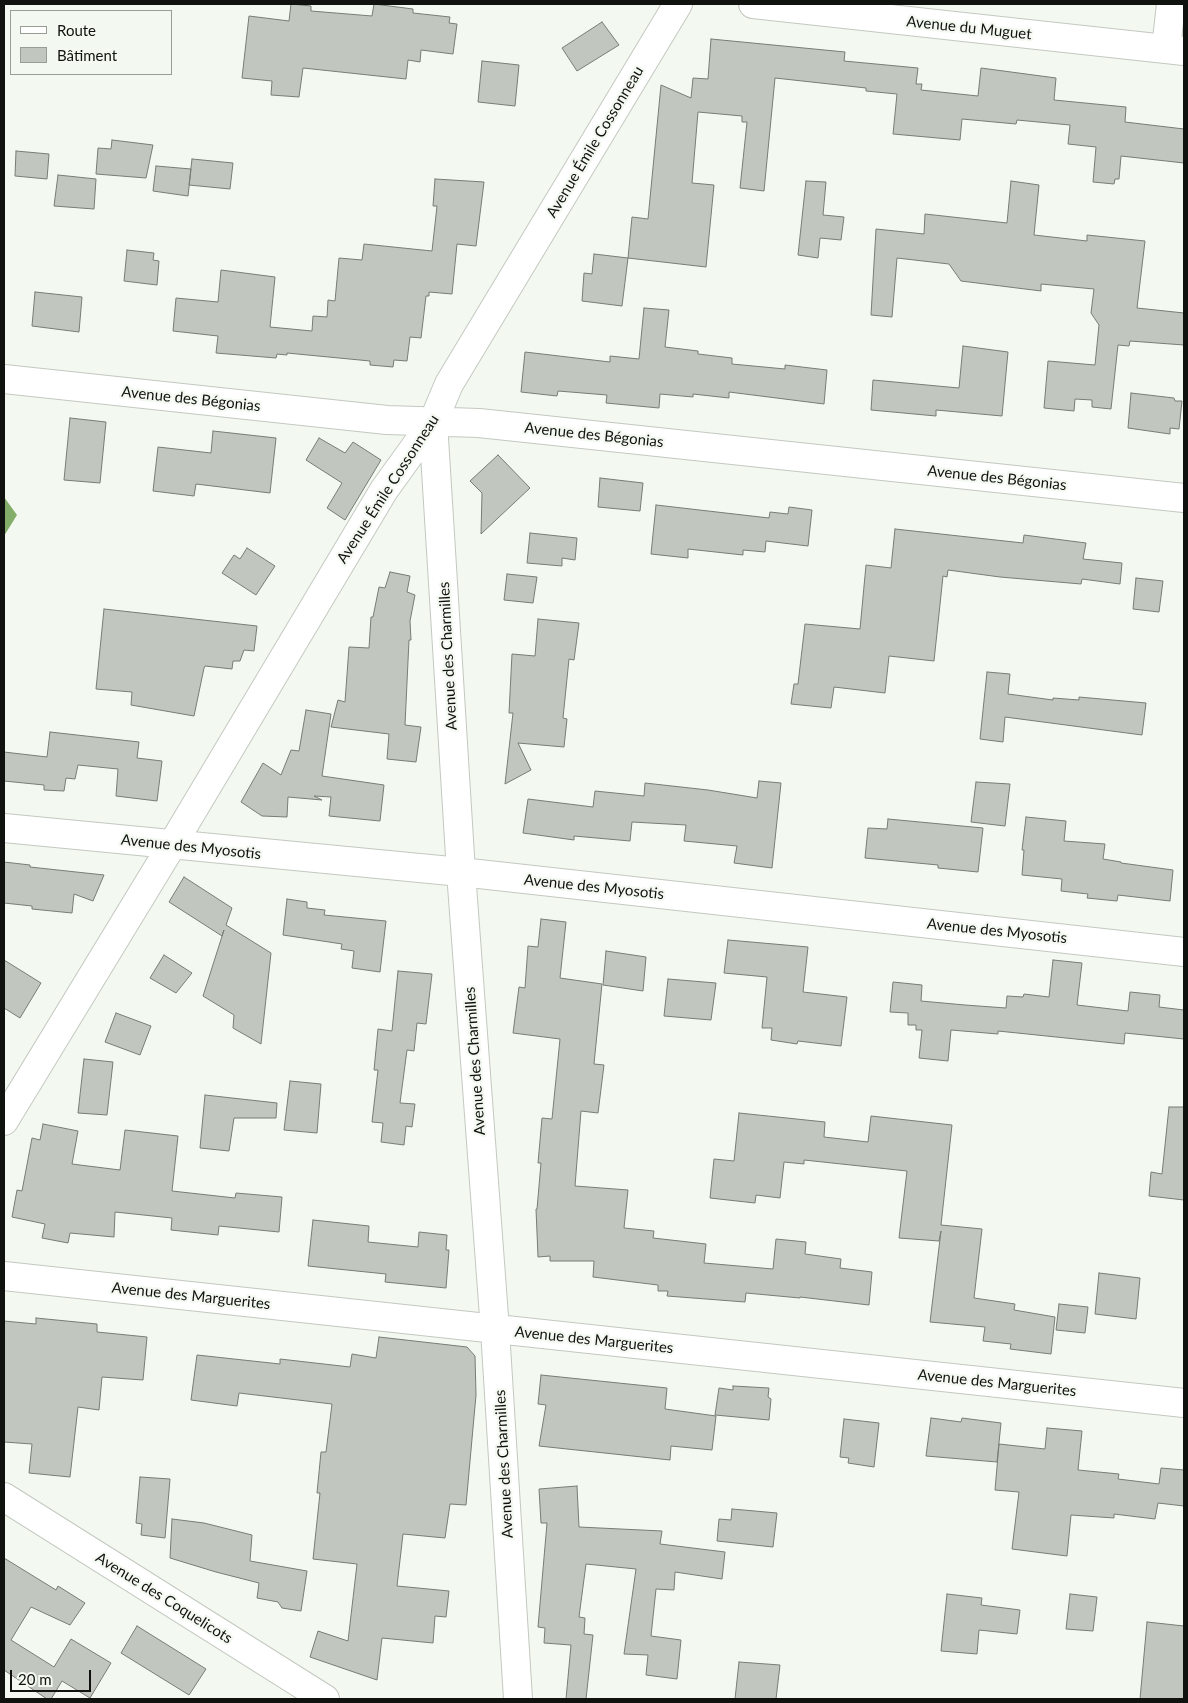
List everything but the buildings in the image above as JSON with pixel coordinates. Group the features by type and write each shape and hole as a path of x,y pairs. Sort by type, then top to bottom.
{"street":[{"name":"Avenue Émile Cossonneau","path":"4,1121 172,845 384,490 433,422 449,384 678,4"},
{"name":"Avenue du Muguet","path":"753,4 1175,50"},
{"path":"1171,4 1175,50"},
{"name":"Avenue des Bégonias","path":"4,379 387,420 489,424 1184,498"},
{"name":"Avenue des Charmilles","path":"433,422 460,872 496,1330 518,1699"},
{"name":"Avenue des Myosotis","path":"4,828 460,872 1184,952"},
{"name":"Avenue des Marguerites","path":"4,1276 1184,1403"},
{"name":"Avenue des Coquelicots","path":"4,1497 325,1699"}],"shaded area":[{"path":"4,497 17,515 4,536"}]}
